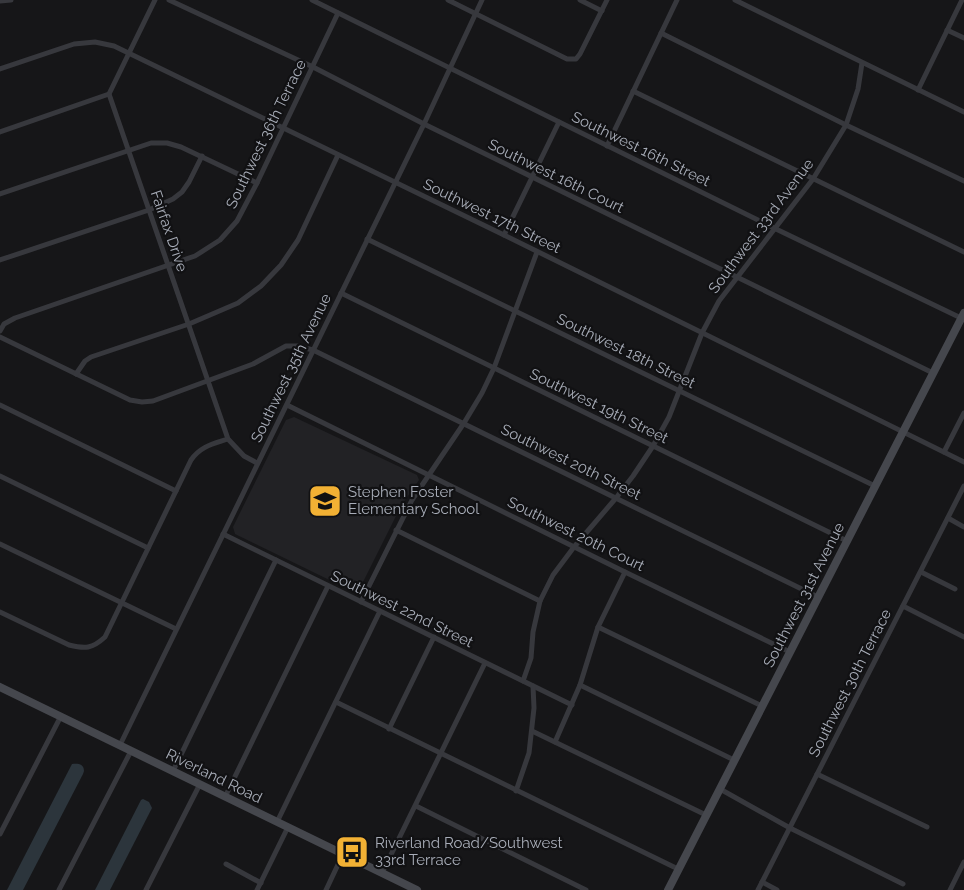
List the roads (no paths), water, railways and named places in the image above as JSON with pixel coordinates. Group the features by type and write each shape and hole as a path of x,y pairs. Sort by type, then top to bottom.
{"street":[{"path":"0,1 12,0"},
{"path":"0,132 108,94 155,0"},
{"name":"Southwest 16th Court","path":"169,0 313,66 423,124 933,373"},
{"name":"Southwest 16th Street","path":"312,0 776,229 963,316"},
{"path":"448,0 567,58 576,59 607,0"},
{"name":"Southwest 35th Avenue","path":"120,745 482,0"},
{"path":"580,0 602,11"},
{"path":"606,146 678,0"},
{"path":"735,0 964,112"},
{"path":"918,90 962,0"},
{"name":"Southwest 36th Terrace","path":"0,331 4,324 15,318 195,256 220,240 237,221 257,183 339,13"},
{"path":"947,30 964,38"},
{"path":"661,33 964,181"},
{"name":"Southwest 17th Street","path":"0,69 74,44 95,42 114,46 964,462"},
{"name":"Southwest 33rd Avenue","path":"523,681 531,658 533,632 540,601 553,576 633,476 653,446 669,417 702,333 719,301 813,179 846,125 858,89 862,63"},
{"path":"633,91 964,252"},
{"name":"Fairfax Drive","path":"108,94 228,439 244,456 257,463"},
{"path":"504,235 559,122"},
{"path":"0,194 152,143 167,143 181,147 257,183"},
{"path":"76,374 85,361 92,357 189,324 238,303 261,286 281,265 298,240 338,155"},
{"path":"0,260 148,210 173,199 189,182 202,156"},
{"name":"Southwest 18th Street","path":"367,239 875,486"},
{"path":"361,602 412,500 482,393 494,368 537,252"},
{"name":"Southwest 19th Street","path":"341,293 847,541"},
{"name":"Southwest 31st Avenue","path":"668,890 963,316"},
{"path":"0,338 130,400 142,402 153,401 208,382 253,364 286,346 313,350"},
{"name":"Southwest 20th Street","path":"313,350 818,597"},
{"path":"0,405 176,491"},
{"name":"Southwest 20th Court","path":"287,405 790,651"},
{"path":"944,452 964,413"},
{"path":"0,612 69,645 80,648 96,645 105,637 191,460 197,452 228,439"},
{"path":"0,476 148,548"},
{"name":"Southwest 30th Terrace","path":"758,890 964,486"},
{"path":"948,518 964,527"},
{"path":"396,530 540,601"},
{"name":"Southwest 22nd Street","path":"223,534 572,705"},
{"path":"0,544 176,629"},
{"path":"173,771 276,560"},
{"path":"555,742 580,686 598,627 625,572"},
{"path":"921,572 955,589"},
{"path":"225,797 328,586"},
{"path":"903,606 964,636"},
{"path":"277,822 380,612"},
{"path":"598,627 762,706"},
{"path":"389,729 434,638"},
{"path":"382,873 485,663"},
{"path":"516,790 528,759 534,708 533,686"},
{"path":"580,686 734,760"},
{"name":"Riverland Road","path":"0,687 414,889"},
{"path":"336,702 678,870"},
{"path":"0,834 61,716"},
{"path":"532,731 706,815"},
{"path":"59,890 131,751"},
{"path":"817,774 927,827"},
{"path":"146,890 200,784"},
{"path":"720,789 790,828 903,884"},
{"path":"416,806 586,890"},
{"path":"257,890 288,827"},
{"path":"326,890 343,854"},
{"path":"950,890 964,862"},
{"path":"226,864 261,883"},
{"path":"762,882 777,890"}],"place":[{"name":"Stephen Foster Elementary School","path":"325,501"},
{"name":"Riverland Road/Southwest 33rd Terrace","path":"352,852"}]}
